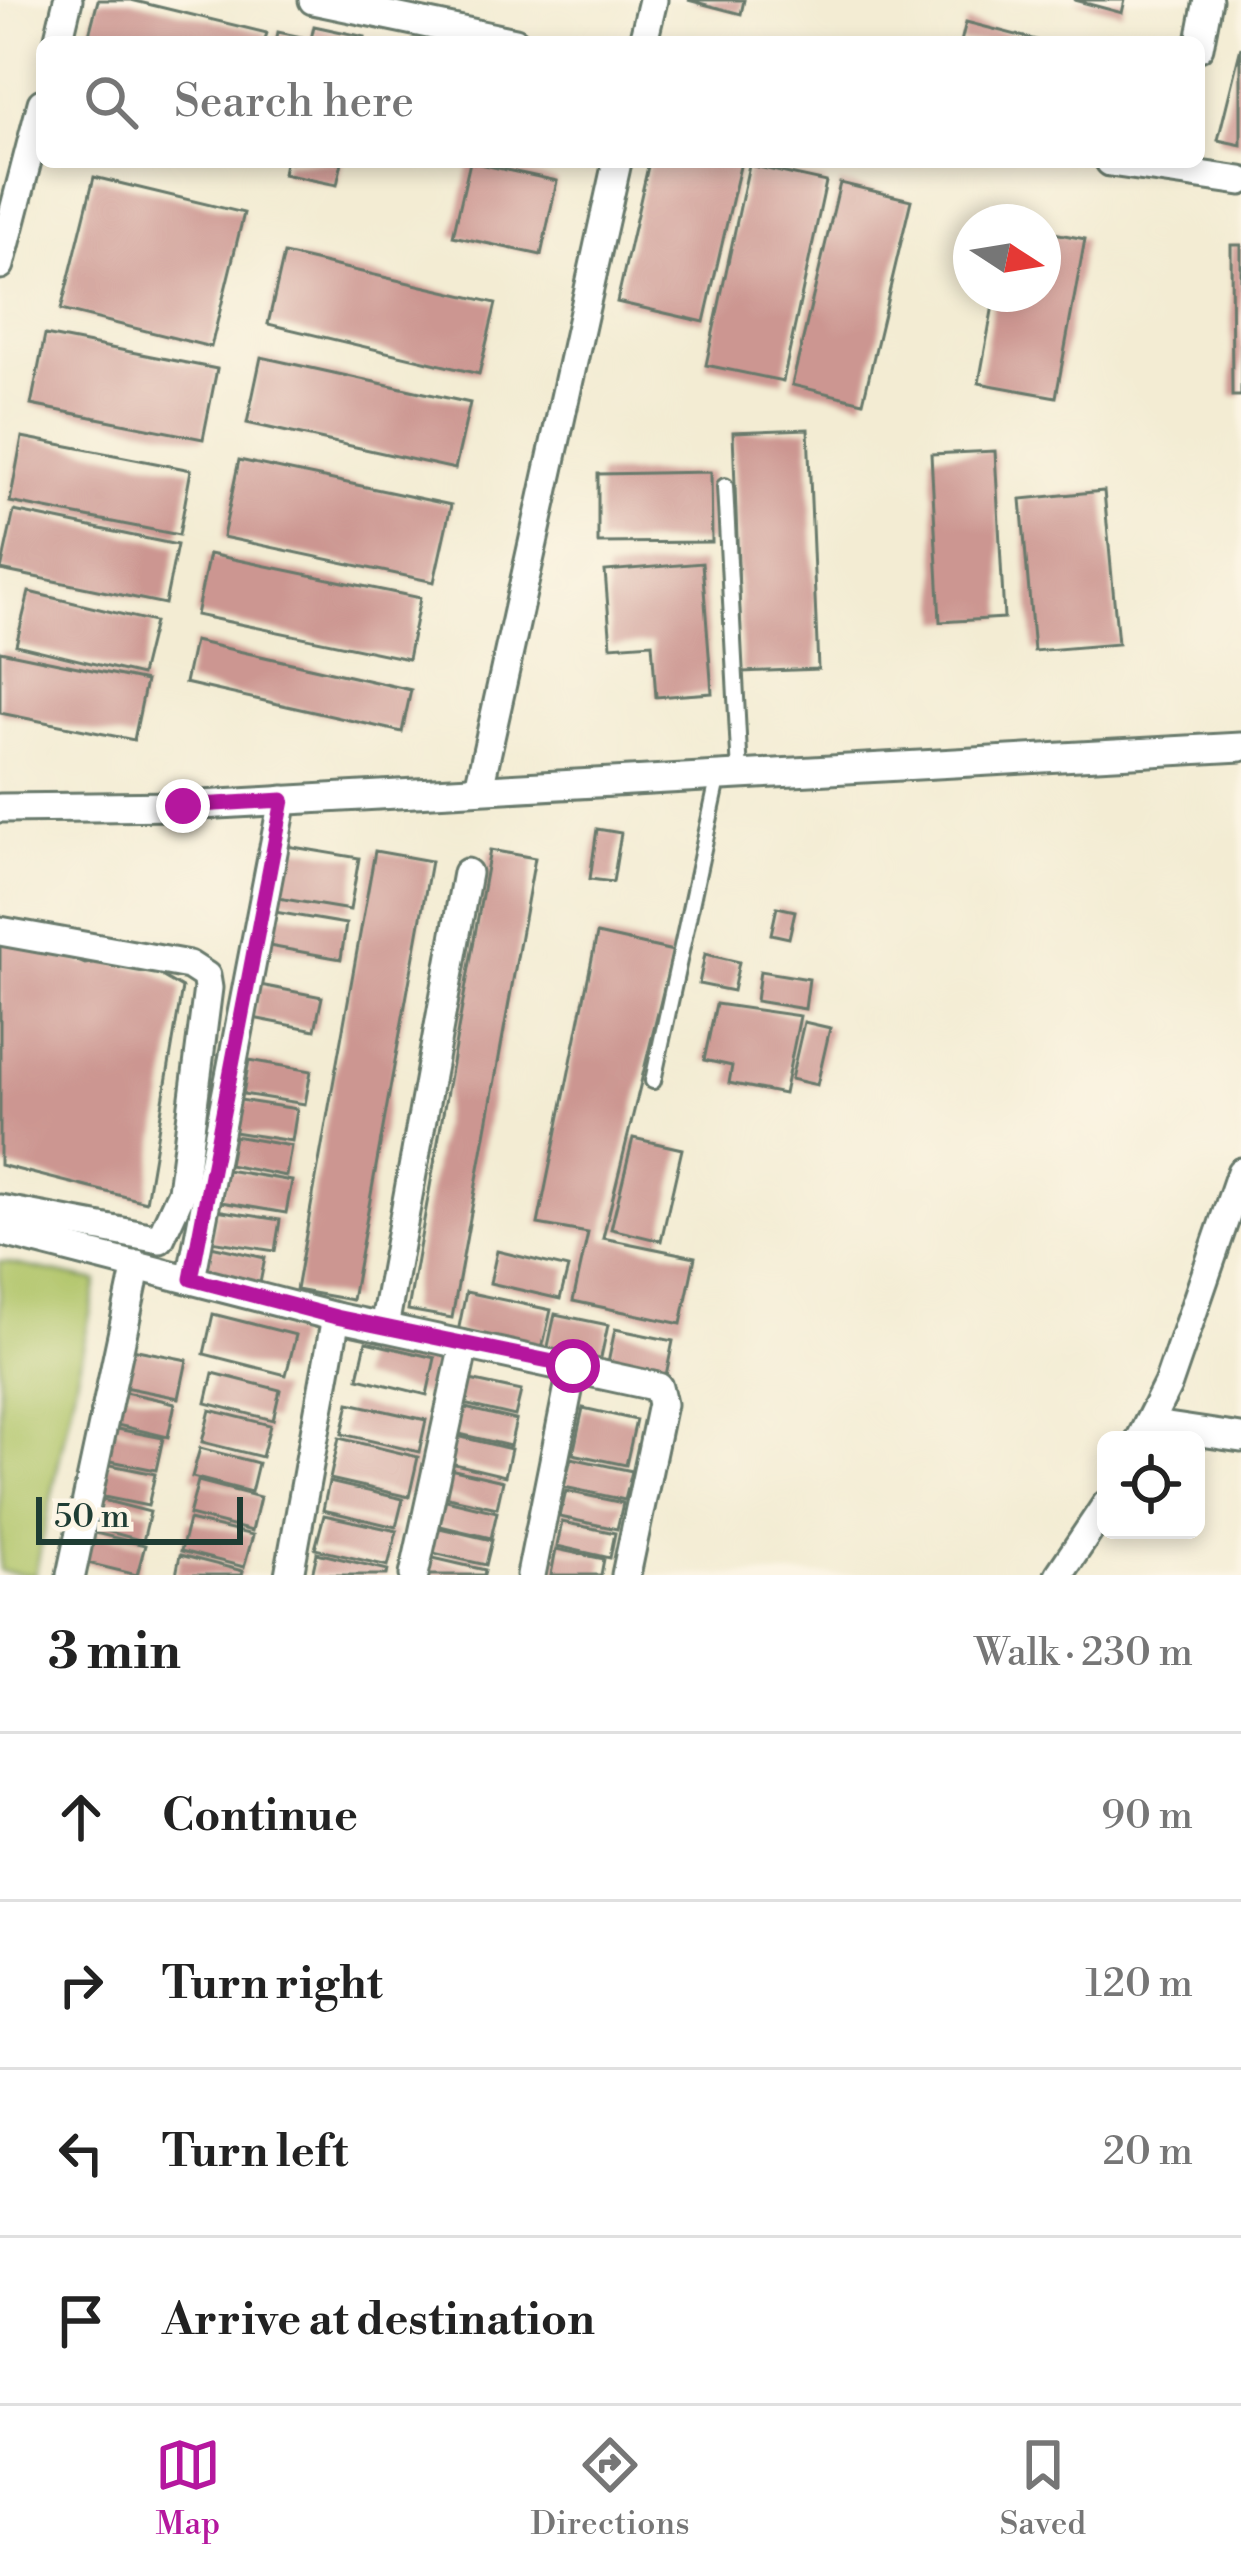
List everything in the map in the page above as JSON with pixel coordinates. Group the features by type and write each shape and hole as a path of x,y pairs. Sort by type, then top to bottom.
{"street":[{"path":"59,36 68,0"},
{"path":"313,0 486,36"},
{"path":"645,36 653,0"},
{"path":"1201,36 1208,0"},
{"path":"0,266 36,126"},
{"path":"479,788 616,168"},
{"path":"1175,168 1241,181"},
{"path":"0,808 283,800 1241,748"},
{"path":"191,1279 283,800"},
{"path":"384,1327 466,873"},
{"path":"0,932 189,965 206,976 208,988 182,1190 160,1239 0,1209"},
{"path":"1144,1431 1210,1269 1241,1172"},
{"path":"0,1231 336,1317 649,1383 663,1396 626,1575"},
{"path":"71,1575 136,1265"},
{"path":"289,1575 336,1317"},
{"path":"415,1575 464,1345"},
{"path":"531,1575 573,1366"},
{"path":"1205,1436 1241,1438"},
{"path":"1059,1575 1097,1518"}],"lane":[{"path":"653,1081 730,775 725,486"}],"green space":[{"path":"0,1261 97,1281 35,1575 0,1571"}],"building":[{"path":"98,0 131,0 267,33 266,36 89,36"},
{"path":"688,0 744,0 741,14"},
{"path":"1074,0 1125,0 1122,13"},
{"path":"966,22 1020,36 962,36"},
{"path":"314,26 360,36 312,36"},
{"path":"1241,47 1241,145 1218,140"},
{"path":"284,168 341,168 337,185 283,174"},
{"path":"469,168 497,168 557,181 541,255 453,236"},
{"path":"648,168 740,168 704,322 617,302"},
{"path":"748,168 826,182 783,381 706,365"},
{"path":"94,177 244,213 211,347 61,310"},
{"path":"840,183 911,200 863,402 792,385"},
{"path":"1061,234 1085,239 1056,397 979,383 992,312 1061,312"},
{"path":"1231,245 1241,245 1241,396 1232,396"},
{"path":"284,254 496,303 479,374 268,324"},
{"path":"45,335 217,369 203,439 31,405"},
{"path":"261,357 470,403 455,469 247,423"},
{"path":"808,429 818,669 742,672 733,432"},
{"path":"22,437 191,470 179,535 10,502"},
{"path":"995,451 1004,618 940,622 931,454"},
{"path":"239,460 451,505 434,582 223,537"},
{"path":"711,472 712,542 598,543 598,474"},
{"path":"1104,491 1118,644 1034,651 1021,499"},
{"path":"14,511 177,545 165,604 1,570"},
{"path":"209,554 420,598 408,659 196,615"},
{"path":"702,563 712,693 656,697 652,643 611,646 605,571"},
{"path":"29,592 154,622 141,675 16,645"},
{"path":"194,641 411,690 402,732 185,683"},
{"path":"0,651 146,681 134,740 0,713"},
{"path":"597,829 621,833 613,882 590,879"},
{"path":"287,846 359,858 350,910 278,898"},
{"path":"490,850 535,858 452,1318 408,1310"},
{"path":"375,851 431,861 352,1300 296,1290"},
{"path":"777,907 795,911 789,938 771,934"},
{"path":"275,912 346,924 341,959 269,946"},
{"path":"597,934 673,951 603,1238 695,1257 681,1324 573,1301 588,1233 538,1224"},
{"path":"0,941 35,944 85,964 105,961 151,970 182,988 146,1202 0,1165"},
{"path":"705,954 739,962 733,991 699,984"},
{"path":"760,971 809,979 805,1009 756,1001"},
{"path":"260,985 322,997 315,1030 253,1018"},
{"path":"716,1004 800,1016 784,1094 729,1083 732,1066 704,1060"},
{"path":"804,1022 830,1028 817,1085 791,1079"},
{"path":"249,1060 311,1071 305,1104 243,1094"},
{"path":"240,1100 297,1109 292,1141 234,1132"},
{"path":"234,1136 291,1146 286,1176 229,1165"},
{"path":"633,1138 682,1149 661,1241 611,1229"},
{"path":"227,1170 292,1181 286,1213 221,1202"},
{"path":"216,1210 280,1220 275,1251 211,1241"},
{"path":"211,1246 265,1258 258,1293 203,1279"},
{"path":"497,1251 568,1268 560,1299 490,1283"},
{"path":"466,1292 551,1310 542,1349 458,1332"},
{"path":"213,1314 296,1335 286,1375 204,1354"},
{"path":"555,1314 608,1325 600,1362 547,1351"},
{"path":"615,1329 673,1341 665,1380 607,1368"},
{"path":"366,1342 435,1358 427,1395 358,1378"},
{"path":"127,1348 187,1360 179,1398 119,1386"},
{"path":"213,1373 280,1390 273,1420 206,1403"},
{"path":"461,1378 521,1391 515,1416 455,1402"},
{"path":"120,1391 175,1403 168,1437 113,1424"},
{"path":"349,1403 426,1420 419,1452 342,1434"},
{"path":"457,1406 516,1420 510,1446 451,1432"},
{"path":"583,1408 636,1420 626,1465 573,1454"},
{"path":"210,1410 270,1425 262,1457 202,1442"},
{"path":"107,1427 163,1438 156,1470 101,1459"},
{"path":"453,1435 511,1449 505,1476 446,1462"},
{"path":"339,1438 418,1457 409,1497 330,1479"},
{"path":"200,1448 258,1463 251,1492 192,1477"},
{"path":"571,1458 632,1471 625,1500 564,1487"},
{"path":"106,1464 155,1474 148,1506 99,1496"},
{"path":"445,1468 503,1481 497,1508 439,1495"},
{"path":"198,1481 260,1497 252,1531 189,1515"},
{"path":"329,1482 403,1499 396,1527 323,1510"},
{"path":"566,1491 623,1503 617,1529 560,1517"},
{"path":"95,1498 150,1512 143,1541 88,1526"},
{"path":"442,1499 497,1512 491,1538 436,1525"},
{"path":"324,1515 397,1531 388,1566 315,1549"},
{"path":"189,1520 253,1535 244,1567 181,1551"},
{"path":"562,1522 615,1533 610,1558 557,1546"},
{"path":"435,1527 492,1540 486,1565 429,1552"},
{"path":"83,1530 145,1545 137,1575 75,1560"},
{"path":"556,1549 604,1559 601,1575 551,1575"},
{"path":"317,1553 388,1570 387,1575 312,1575"},
{"path":"180,1555 243,1571 242,1575 176,1575"},
{"path":"429,1557 485,1570 484,1575 424,1575"}],"route":[{"path":"183,806 283,800 191,1279 336,1317 573,1366"}]}
